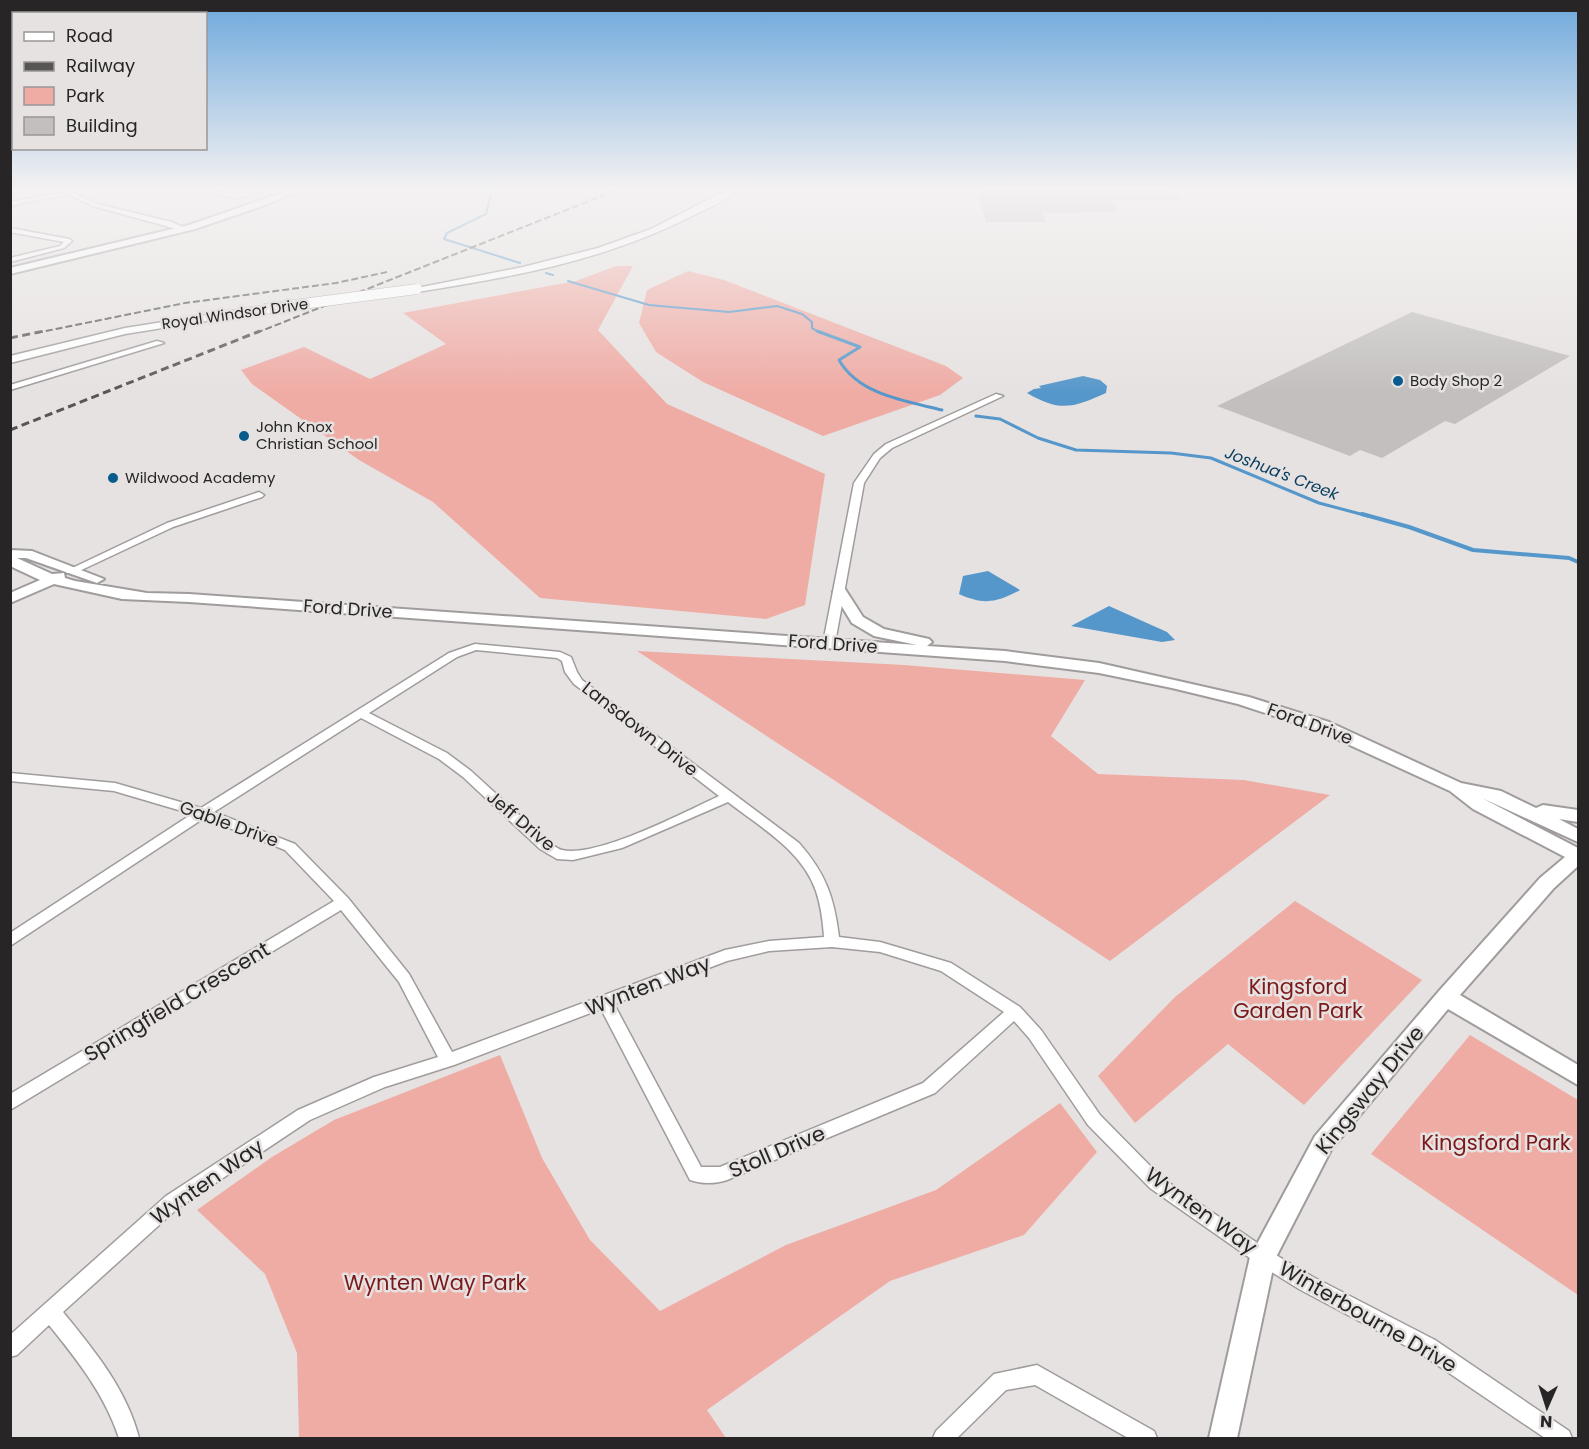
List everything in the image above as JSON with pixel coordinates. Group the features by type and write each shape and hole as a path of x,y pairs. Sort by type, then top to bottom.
{"main road":[{"path":"10,271 65,258"},
{"name":"Royal Windsor Drive","path":"10,360 125,332 264,309 417,290 510,273 570,258"},
{"name":"Ford Drive","path":"10,554 27,554 92,578 173,591 189,598"},
{"name":"Ford Drive","path":"10,560 55,578 120,594 167,600 189,598 1005,656 1099,668 1243,700 1323,726 1456,788 1479,805 1578,856"},
{"path":"10,599 71,571"},
{"path":"840,592 857,620 879,633 929,643 953,653"},
{"name":"Ford Drive","path":"1456,788 1495,795 1578,836"},
{"path":"1505,799 1553,814 1578,816"},
{"name":"Kingsway Drive","path":"1223,1438 1263,1257 1323,1143 1446,997 1547,883 1578,856"},
{"path":"1446,997 1578,1076"}],"street":[{"path":"10,388 160,343"},
{"path":"829,644 859,483 878,456 889,446 999,396"},
{"path":"71,571 170,525 259,495"},
{"name":"Lansdown Drive","path":"203,813 462,650 475,647 549,652 567,659 571,672 578,682 794,846 813,868 827,897 832,942"},
{"name":"Jeff Drive","path":"362,714 443,756 467,774 545,846 557,854 593,852 661,828 728,796"},
{"name":"Gable Drive","path":"10,777 115,787 203,813 290,847 343,902 404,978 448,1060"},
{"path":"10,941 203,813"},
{"name":"Springfield Crescent","path":"10,1103 343,902"},
{"name":"Wynten Way","path":"10,1348 172,1202 294,1122 380,1082 448,1060 725,956 769,946 832,942 880,947 946,968 1015,1011 1035,1034 1094,1120 1148,1174 1263,1257"},
{"name":"Stoll Drive","path":"605,1002 696,1175 721,1175 929,1088 1015,1011"},
{"name":"Winterbourne Drive","path":"1263,1257 1335,1300 1428,1347 1562,1438"},
{"path":"50,1311 103,1377 125,1420 129,1438"},
{"path":"943,1438 1001,1381 1037,1375 1147,1438"}],"green space":[{"path":"616,266 633,266 598,330 667,404 825,474 805,605 766,619 540,598 433,502 359,460 252,384 241,370 304,347 370,379 446,344 403,313 576,281"},
{"path":"688,271 724,280 946,366 963,378 940,395 823,436 703,382 656,352 639,323 647,290"},
{"path":"637,651 904,665 1085,680 1051,736 1098,774 1244,780 1330,795 1110,961"},
{"name":"Kingsford Garden Park","path":"1295,901 1422,980 1304,1105 1228,1044 1135,1123 1098,1076 1175,997"},
{"name":"Kingsford Park","path":"1470,1035 1578,1100 1578,1295 1371,1154"},
{"name":"Wynten Way Park","path":"500,1055 542,1158 590,1240 660,1311 786,1245 936,1190 1060,1103 1097,1152 1024,1235 890,1281 707,1410 726,1438 299,1438 297,1353 265,1274 197,1210 272,1157 334,1120"}],"water":[{"path":"1083,376 1100,380 1107,386 1106,393 1085,402 1067,406 1049,403 1027,393 1041,388 1039,386"},
{"path":"988,571 1020,590 1004,598 990,601 975,600 959,594 963,576"},
{"path":"1109,606 1167,632 1175,640 1162,642 1071,626"}],"building":[{"name":"Body Shop 2","path":"1412,312 1570,356 1455,424 1445,421 1382,458 1360,450 1350,456 1217,406"}],"waterway":[{"name":"Joshua's Creek","path":"503,258 520,263"},
{"name":"Joshua's Creek","path":"546,273 553,275"},
{"name":"Joshua's Creek","path":"568,281 649,305 729,312 777,306 802,314 812,322 812,328 820,333"},
{"name":"Joshua's Creek","path":"817,331 860,347 839,360 858,381 885,395 942,410"},
{"name":"Joshua's Creek","path":"976,416 1000,419 1038,438 1076,450 1171,453 1211,458 1319,503 1368,516"},
{"name":"Joshua's Creek","path":"1362,514 1409,527 1473,550 1569,558 1578,562"}],"railway":[{"path":"256,333 446,258"},
{"path":"36,333 185,303 336,283 387,272"},
{"path":"10,338 44,331"},
{"path":"10,430 260,331"}],"place":[{"name":"Body Shop 2","path":"1398,381"},
{"name":"John Knox Christian School","path":"244,436"},
{"name":"Wildwood Academy","path":"113,478"}]}
